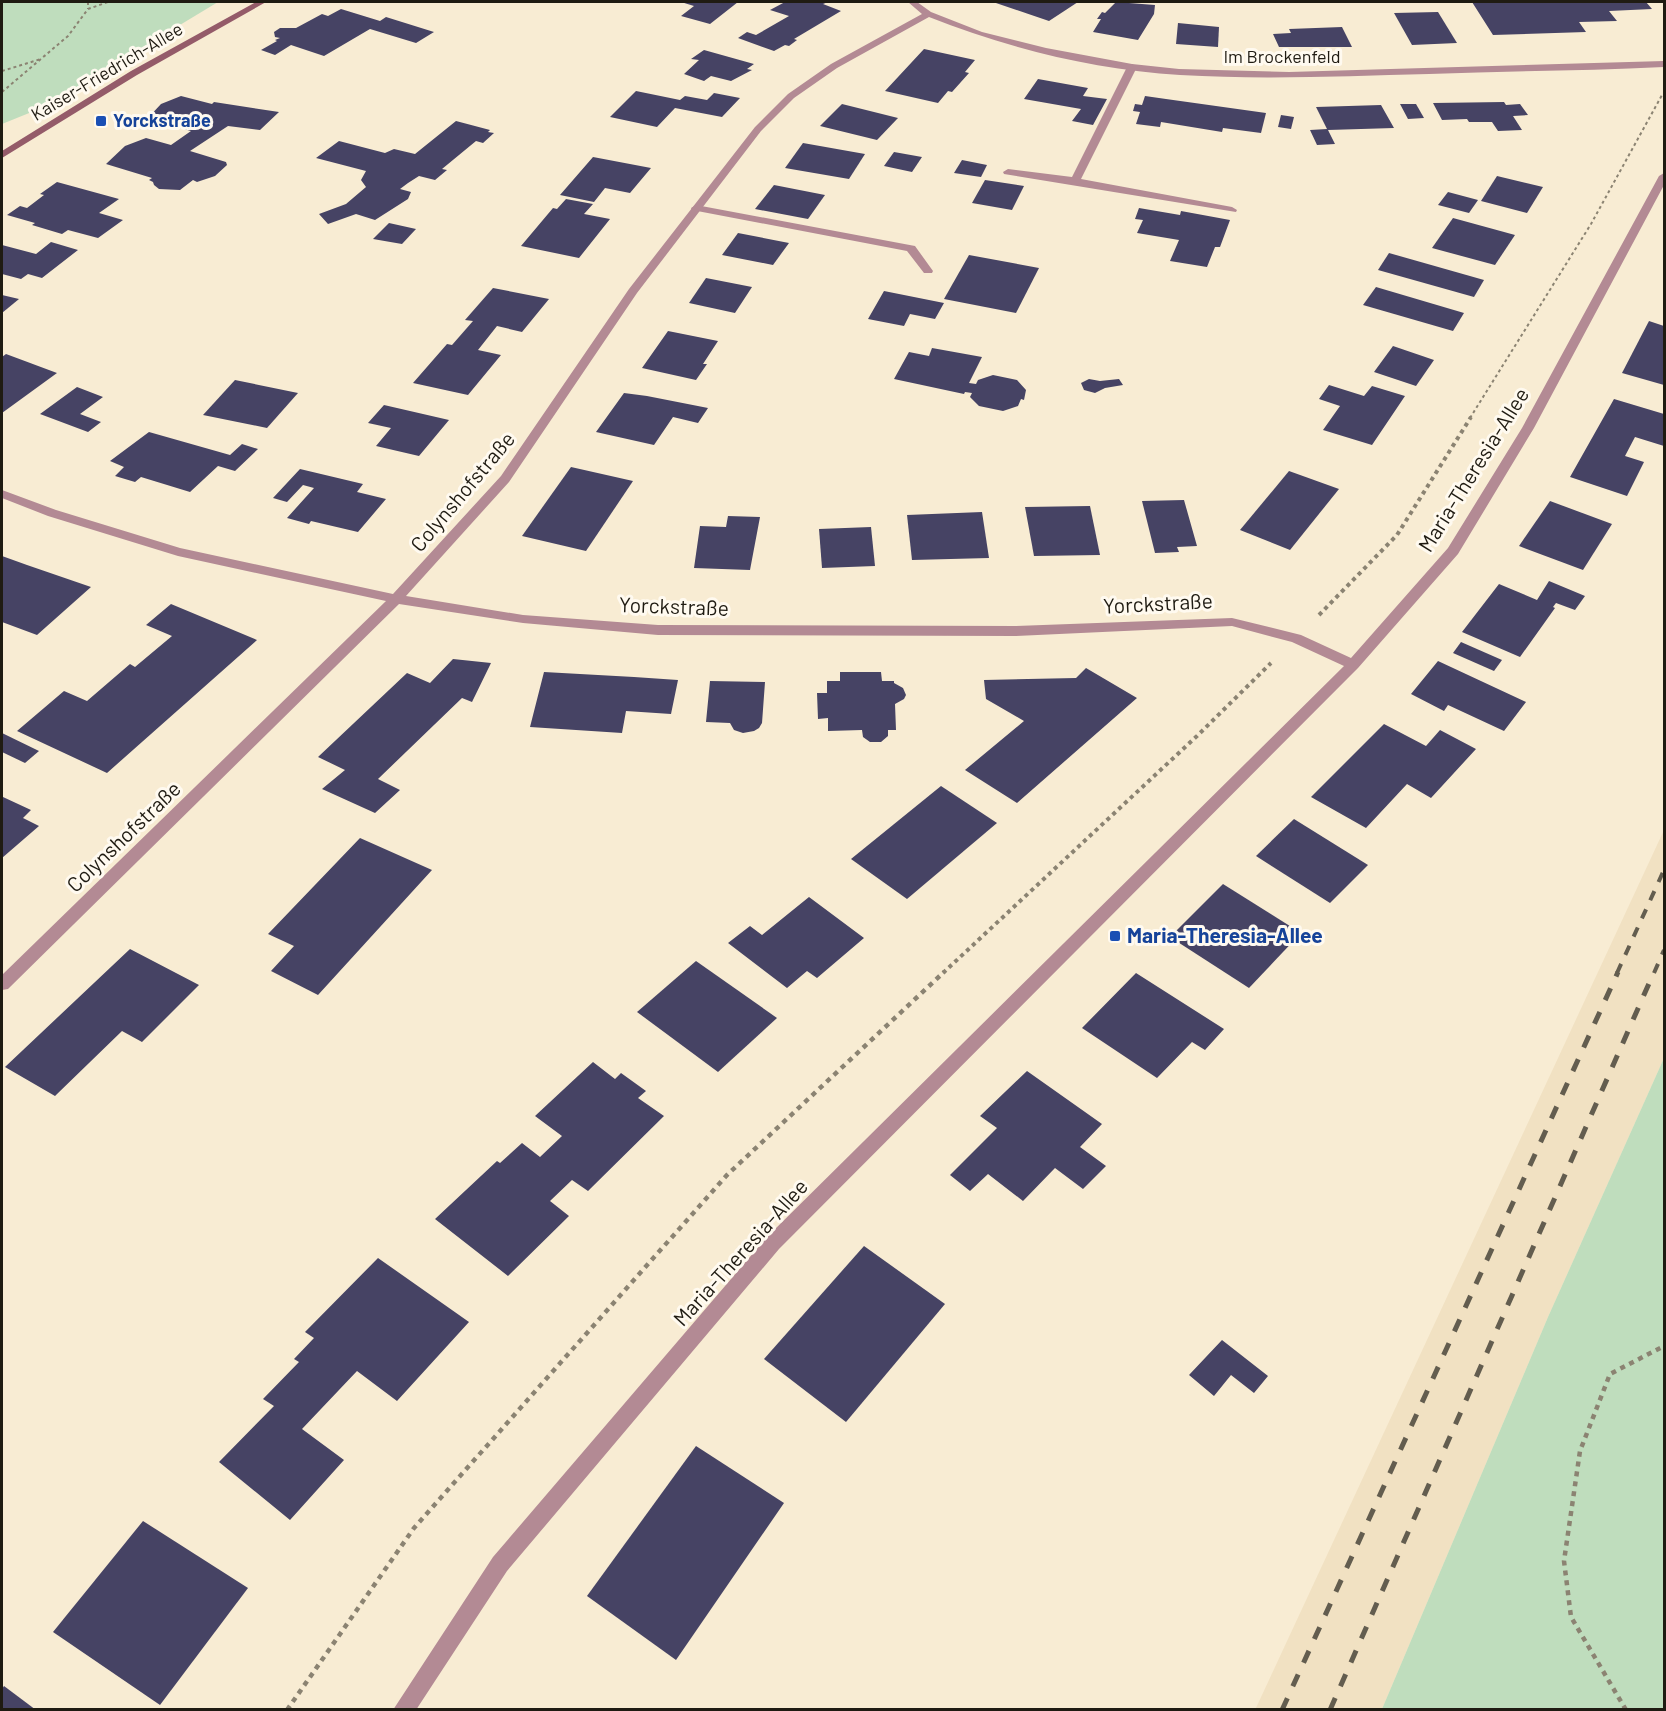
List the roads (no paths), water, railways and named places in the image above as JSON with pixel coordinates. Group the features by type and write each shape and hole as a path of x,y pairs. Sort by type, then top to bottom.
{"street":[{"name":"Kaiser-Friedrich-Allee","path":"2,155 134,73 262,2"},
{"name":"Im Brockenfeld","path":"912,2 928,14 979,34 1046,51 1132,67 1179,72 1269,75 1665,64"},
{"name":"Colynshofstraße","path":"2,984 396,599 505,479 633,291 758,129 791,96 834,66 928,14"},
{"path":"1075,181 1132,67"},
{"path":"1008,172 1075,181 1232,210"},
{"name":"Maria-Theresia-Allee","path":"403,1710 500,1564 773,1243 1353,665 1453,551 1528,428 1665,176"},
{"path":"696,208 911,248 928,271"},
{"name":"Yorckstraße","path":"2,494 52,513 178,552 396,599 524,620 658,630 1016,631 1232,622 1296,638 1353,665"}],"railway":[{"path":"1617,973 1664,870"},
{"path":"1654,973 1664,950"},
{"path":"1282,1710 1618,972"},
{"path":"1330,1710 1654,972"}],"place":[{"name":"Yorckstraße","path":"101,121"},
{"name":"Maria-Theresia-Allee","path":"1115,936"}]}
